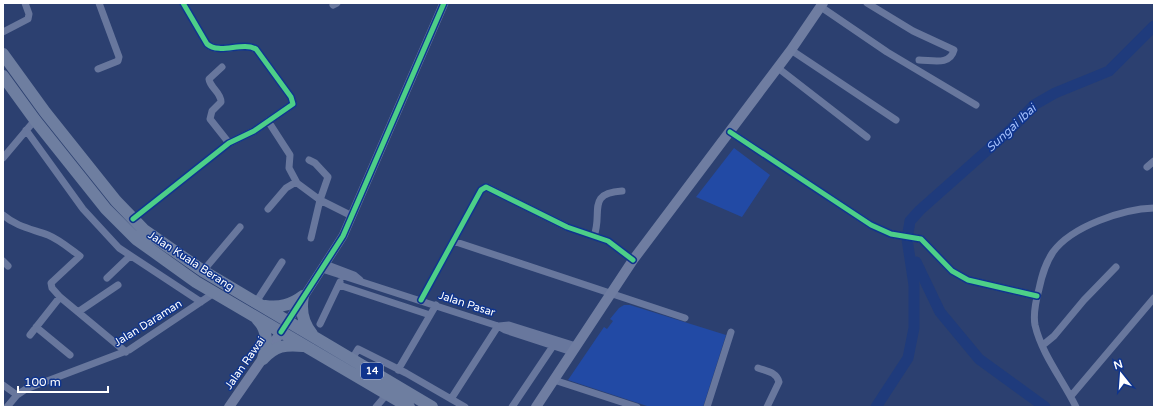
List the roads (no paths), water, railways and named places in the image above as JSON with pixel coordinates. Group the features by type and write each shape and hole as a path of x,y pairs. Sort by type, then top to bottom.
{"highway":[{"name":"Jalan Kuala Berang","path":"3,54 45,112 116,201 133,219 168,248 203,271 432,407"},
{"name":"Jalan Kuala Berang","path":"3,76 35,120 106,209 136,239 173,267 214,293 409,407"},
{"path":"259,304 283,306 296,302 303,296"},
{"path":"303,296 301,308 303,321 313,336"},
{"path":"254,316 261,323 266,337 263,359"},
{"path":"263,359 271,351 282,345 306,347"}],"main road":[{"path":"536,407 633,260 792,50 822,5"},
{"name":"Jalan Rawai","path":"229,407 281,332"}],"street":[{"path":"3,32 28,19 29,14 25,3"},
{"path":"98,69 118,61 119,58 99,3"},
{"path":"133,219 229,143 268,121 293,104 279,80 253,47 210,47 183,3"},
{"path":"281,332 343,236 400,101 444,3"},
{"path":"867,3 913,31 954,50 950,57 943,61 919,60"},
{"path":"822,5 887,52 976,105"},
{"path":"792,50 896,120"},
{"path":"222,67 209,79 210,83 221,99 220,105 210,114 210,118 229,143"},
{"path":"778,68 867,137"},
{"path":"3,158 35,120"},
{"path":"268,121 290,156 289,168 296,182 320,200 352,216"},
{"path":"26,130 83,209 102,230 130,256 201,302"},
{"path":"730,132 871,225 884,232 917,238 923,241 958,276 968,280 1037,296"},
{"path":"48,159 60,152"},
{"path":"309,160 315,163 328,177 320,200 311,238"},
{"path":"1147,167 1154,161"},
{"path":"268,209 286,188 296,182"},
{"path":"421,300 481,190 486,187 567,227 608,241 633,260"},
{"path":"594,236 598,226 598,201 602,195 610,192 622,191"},
{"path":"1076,407 1043,346 1035,323 1037,296 1043,269 1054,252 1066,238 1090,225 1119,214 1154,208"},
{"path":"3,215 19,227 46,234 58,240 80,256 51,283 52,288 60,297 126,352"},
{"path":"203,271 240,227"},
{"path":"453,241 685,318"},
{"path":"107,278 130,256"},
{"path":"259,304 282,262"},
{"name":"Jalan Pasar","path":"324,267 343,276 421,300 553,346 574,349"},
{"name":"Jalan Pasar","path":"324,267 354,274 360,280"},
{"path":"1043,346 1054,336 1084,300 1116,267"},
{"path":"320,324 343,276"},
{"path":"78,312 118,285"},
{"path":"339,285 430,315"},
{"name":"Jalan Daraman","path":"7,407 17,394 37,384 126,352 214,293"},
{"path":"30,335 60,297"},
{"path":"1071,396 1154,298"},
{"path":"398,370 436,305"},
{"name":"Jalan Pasar","path":"498,326 509,325 574,349"},
{"path":"451,399 498,326"},
{"path":"36,327 70,355"},
{"path":"707,407 731,332"},
{"path":"512,407 553,346"},
{"path":"352,359 358,350 465,407"},
{"path":"758,368 776,375 779,382 767,407"},
{"path":"554,380 636,407"},
{"path":"3,385 17,394"},
{"path":"376,407 387,394"}],"waterway":[{"name":"Sungai Ibai","path":"876,407 908,358 914,328 914,285 907,239 910,221 920,210 1009,131 1034,105 1055,93 1109,71 1154,26"},
{"path":"916,262 940,312 979,359 1045,407"}]}
